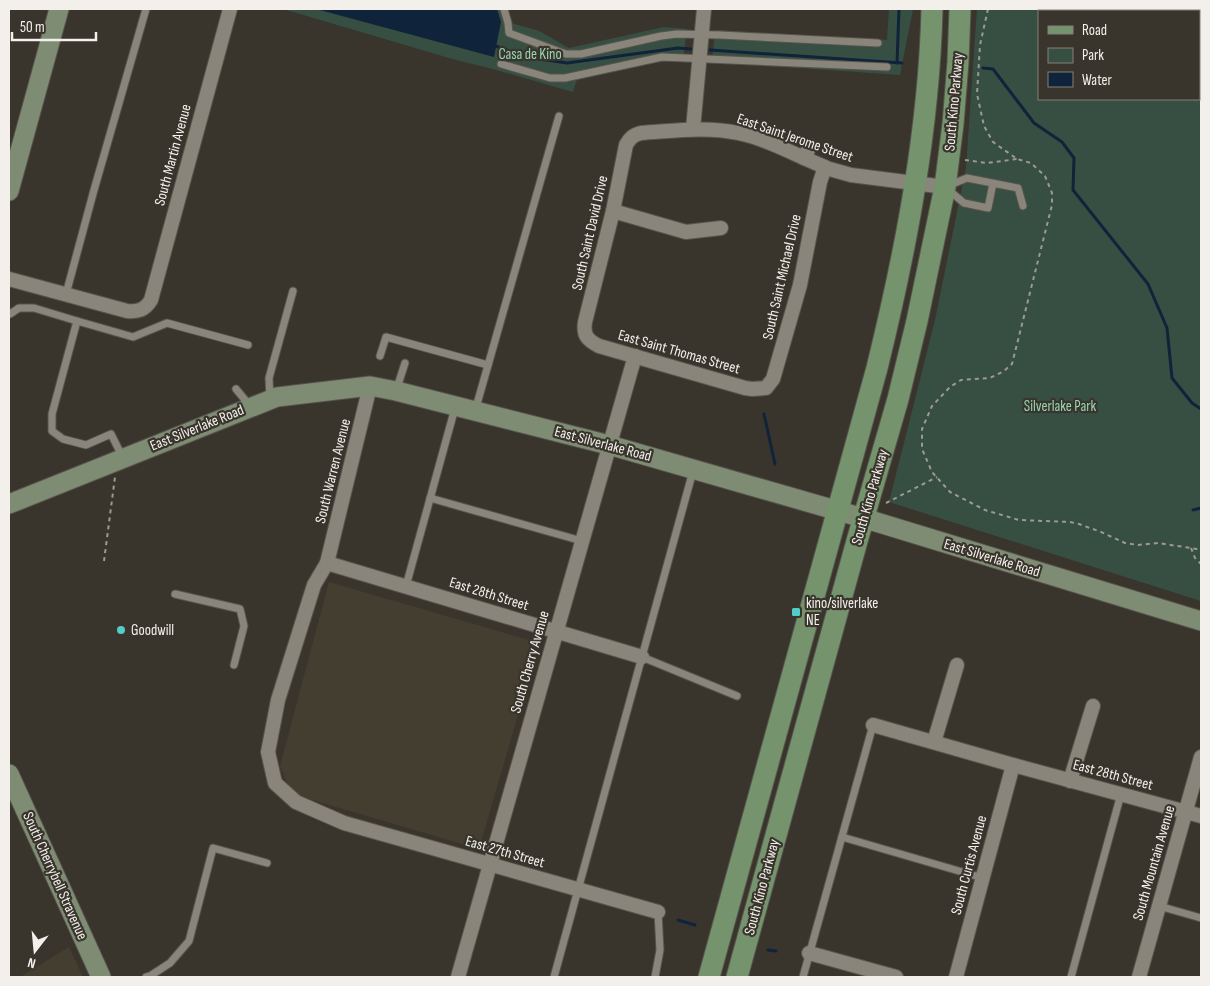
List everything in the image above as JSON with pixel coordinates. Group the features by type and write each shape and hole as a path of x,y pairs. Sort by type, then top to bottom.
{"main road":[{"name":"South Kino Parkway","path":"709,977 877,368 892,307 906,240 924,122 932,36 932,9"},
{"name":"South Kino Parkway","path":"737,977 918,321 945,187 953,124 960,9"}],"street":[{"path":"9,190 59,9"},
{"name":"South Martin Avenue","path":"66,294 135,312 145,308 151,300 230,9"},
{"path":"693,130 704,9"},
{"name":"East Saint Jerome Street","path":"635,134 693,130 738,133 807,152 825,167 851,175 945,187"},
{"name":"South Saint David Drive","path":"585,342 585,322 613,211 626,145 635,134"},
{"name":"South Saint Michael Drive","path":"765,391 773,379 800,285 820,182 825,167"},
{"path":"613,211 686,232 720,228"},
{"path":"9,279 66,294"},
{"name":"East Saint Thomas Street","path":"585,342 745,388 765,391"},
{"name":"South Cherry Avenue","path":"458,977 635,356"},
{"name":"East Silverlake Road","path":"9,504 277,396 370,386 609,445 694,469 837,510 1201,621"},
{"name":"South Warren Avenue","path":"344,823 296,802 275,783 268,752 278,700 314,585 327,562 370,386"},
{"name":"East 28th Street","path":"327,562 642,657"},
{"path":"934,742 957,665"},
{"path":"1070,780 1093,706"},
{"name":"East 28th Street","path":"873,725 1015,766 1201,816"},
{"name":"South Mountain Avenue","path":"1139,977 1201,757"},
{"name":"South Curtis Avenue","path":"956,977 1015,766"},
{"name":"South Cherrybell Stravenue","path":"10,778 101,977"},
{"name":"East 27th Street","path":"344,823 658,912"},
{"path":"809,953 896,977"}],"lane":[{"path":"66,294 146,9"},
{"path":"504,9 508,33 566,54 581,54 669,35 702,34 878,42"},
{"path":"501,64 550,78 565,78 662,57 887,67"},
{"path":"475,411 559,116"},
{"path":"993,183 988,208 964,203 945,187 967,178 993,183 1018,188 1023,206"},
{"path":"270,399 269,378 293,292"},
{"path":"10,314 19,308 34,308 133,337 167,323 248,345"},
{"path":"77,322 52,414 52,431 64,439 86,445 110,434 123,458"},
{"path":"380,356 386,337 488,365"},
{"path":"396,391 405,363"},
{"path":"236,389 251,407"},
{"path":"406,586 456,406"},
{"path":"554,977 694,469"},
{"path":"430,498 582,541"},
{"path":"175,594 240,609 244,626 234,665"},
{"path":"642,657 737,696"},
{"path":"803,977 873,725"},
{"path":"1070,977 1122,794"},
{"path":"842,837 983,878"},
{"path":"146,977 170,963 189,941 213,848 267,863"},
{"path":"1159,906 1201,918"},
{"path":"655,977 660,950 658,912"}],"path":[{"path":"988,9 980,45 977,94 984,126 993,142 1017,159 1031,163 1045,176 1052,192 1052,205 1012,364 1004,372 990,378 961,380 950,387 932,406 922,429 922,449 932,472 950,492 985,510 1019,520 1070,522 1102,532 1125,543 1138,545 1158,544 1197,550 1201,548"},
{"path":"962,160 987,163 1017,159"},
{"path":"104,560 115,477"},
{"path":"886,503 937,477"},
{"path":"1191,548 1195,558 1201,564"}],"shaded area":[{"path":"329,582 539,643 479,849 292,794 280,766"},
{"path":"69,947 83,977 20,977"}],"green space":[{"name":"Casa de Kino","path":"283,9 500,9 504,20 539,31 569,48 664,27 687,29 683,60 659,59 577,79 573,92"},
{"path":"889,9 913,9 900,75 712,62 715,30 887,40"},
{"name":"Silverlake Park","path":"977,9 1201,9 1201,601 889,502 935,320 966,168"}],"water":[{"path":"316,9 497,9 501,22 494,57"}],"waterway":[{"path":"897,63 899,9"},
{"path":"493,45 526,57 567,63 678,48 691,49"},
{"path":"710,50 902,63"},
{"path":"983,68 993,69 1034,123 1062,142 1074,158 1073,190 1148,284 1167,328 1172,378 1192,403 1201,409"},
{"path":"764,414 775,464"},
{"path":"1193,510 1201,508"},
{"path":"678,920 695,925"},
{"path":"768,950 776,951"}],"place":[{"name":"kino/silverlake NE","path":"796,612"},
{"name":"Goodwill","path":"121,630"}]}
